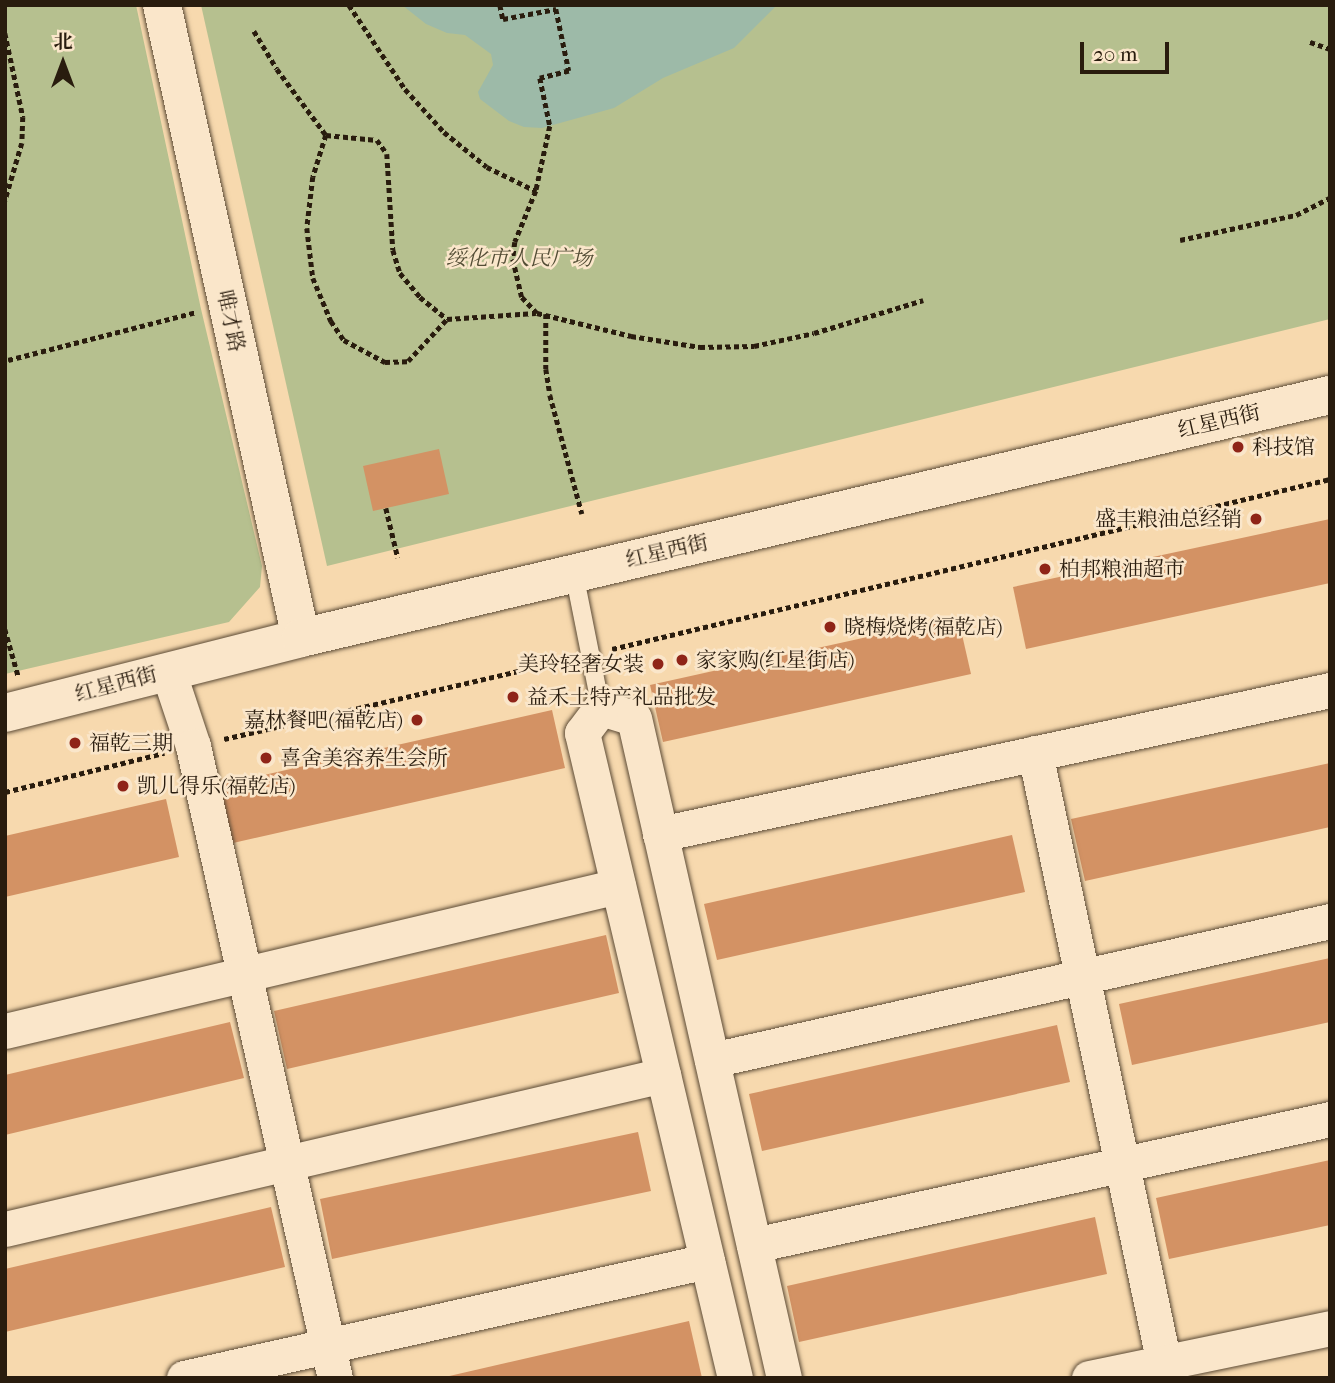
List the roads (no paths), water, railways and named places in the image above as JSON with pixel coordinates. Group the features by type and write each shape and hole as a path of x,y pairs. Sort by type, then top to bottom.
{"main road":[{"name":"唯才路","path":"162,5 300,638"},
{"name":"红星西街","path":"5,713 300,638 1330,395"}],"street":[{"path":"168,671 193,746 331,1361"},
{"path":"660,834 1330,690"},
{"path":"735,1378 582,733 601,708 634,718 784,1378"},
{"path":"1035,753 1124,1165 1165,1370"},
{"path":"5,1031 618,886"},
{"path":"712,1060 1330,921"},
{"path":"5,1229 663,1075"},
{"path":"754,1245 1330,1119"},
{"path":"184,1378 331,1361 707,1261"},
{"path":"1089,1378 1165,1370 1330,1328"}],"lane":[{"path":"574,573 601,708"}],"place":[{"name":"科技馆","path":"1238,447"},
{"name":"盛丰粮油总经销","path":"1256,519"},
{"name":"柏邦粮油超市","path":"1045,569"},
{"name":"晓梅烧烤(福乾店)","path":"830,627"},
{"name":"家家购(红星街店)","path":"682,660"},
{"name":"美玲轻奢女装","path":"658,664"},
{"name":"益禾土特产礼品批发","path":"513,697"},
{"name":"嘉林餐吧(福乾店)","path":"417,720"},
{"name":"福乾三期","path":"75,743"},
{"name":"喜舍美容养生会所","path":"266,758"},
{"name":"凯儿得乐(福乾店)","path":"123,786"}],"park label":[{"name":"绥化市人民广场","path":"519,258"}]}
